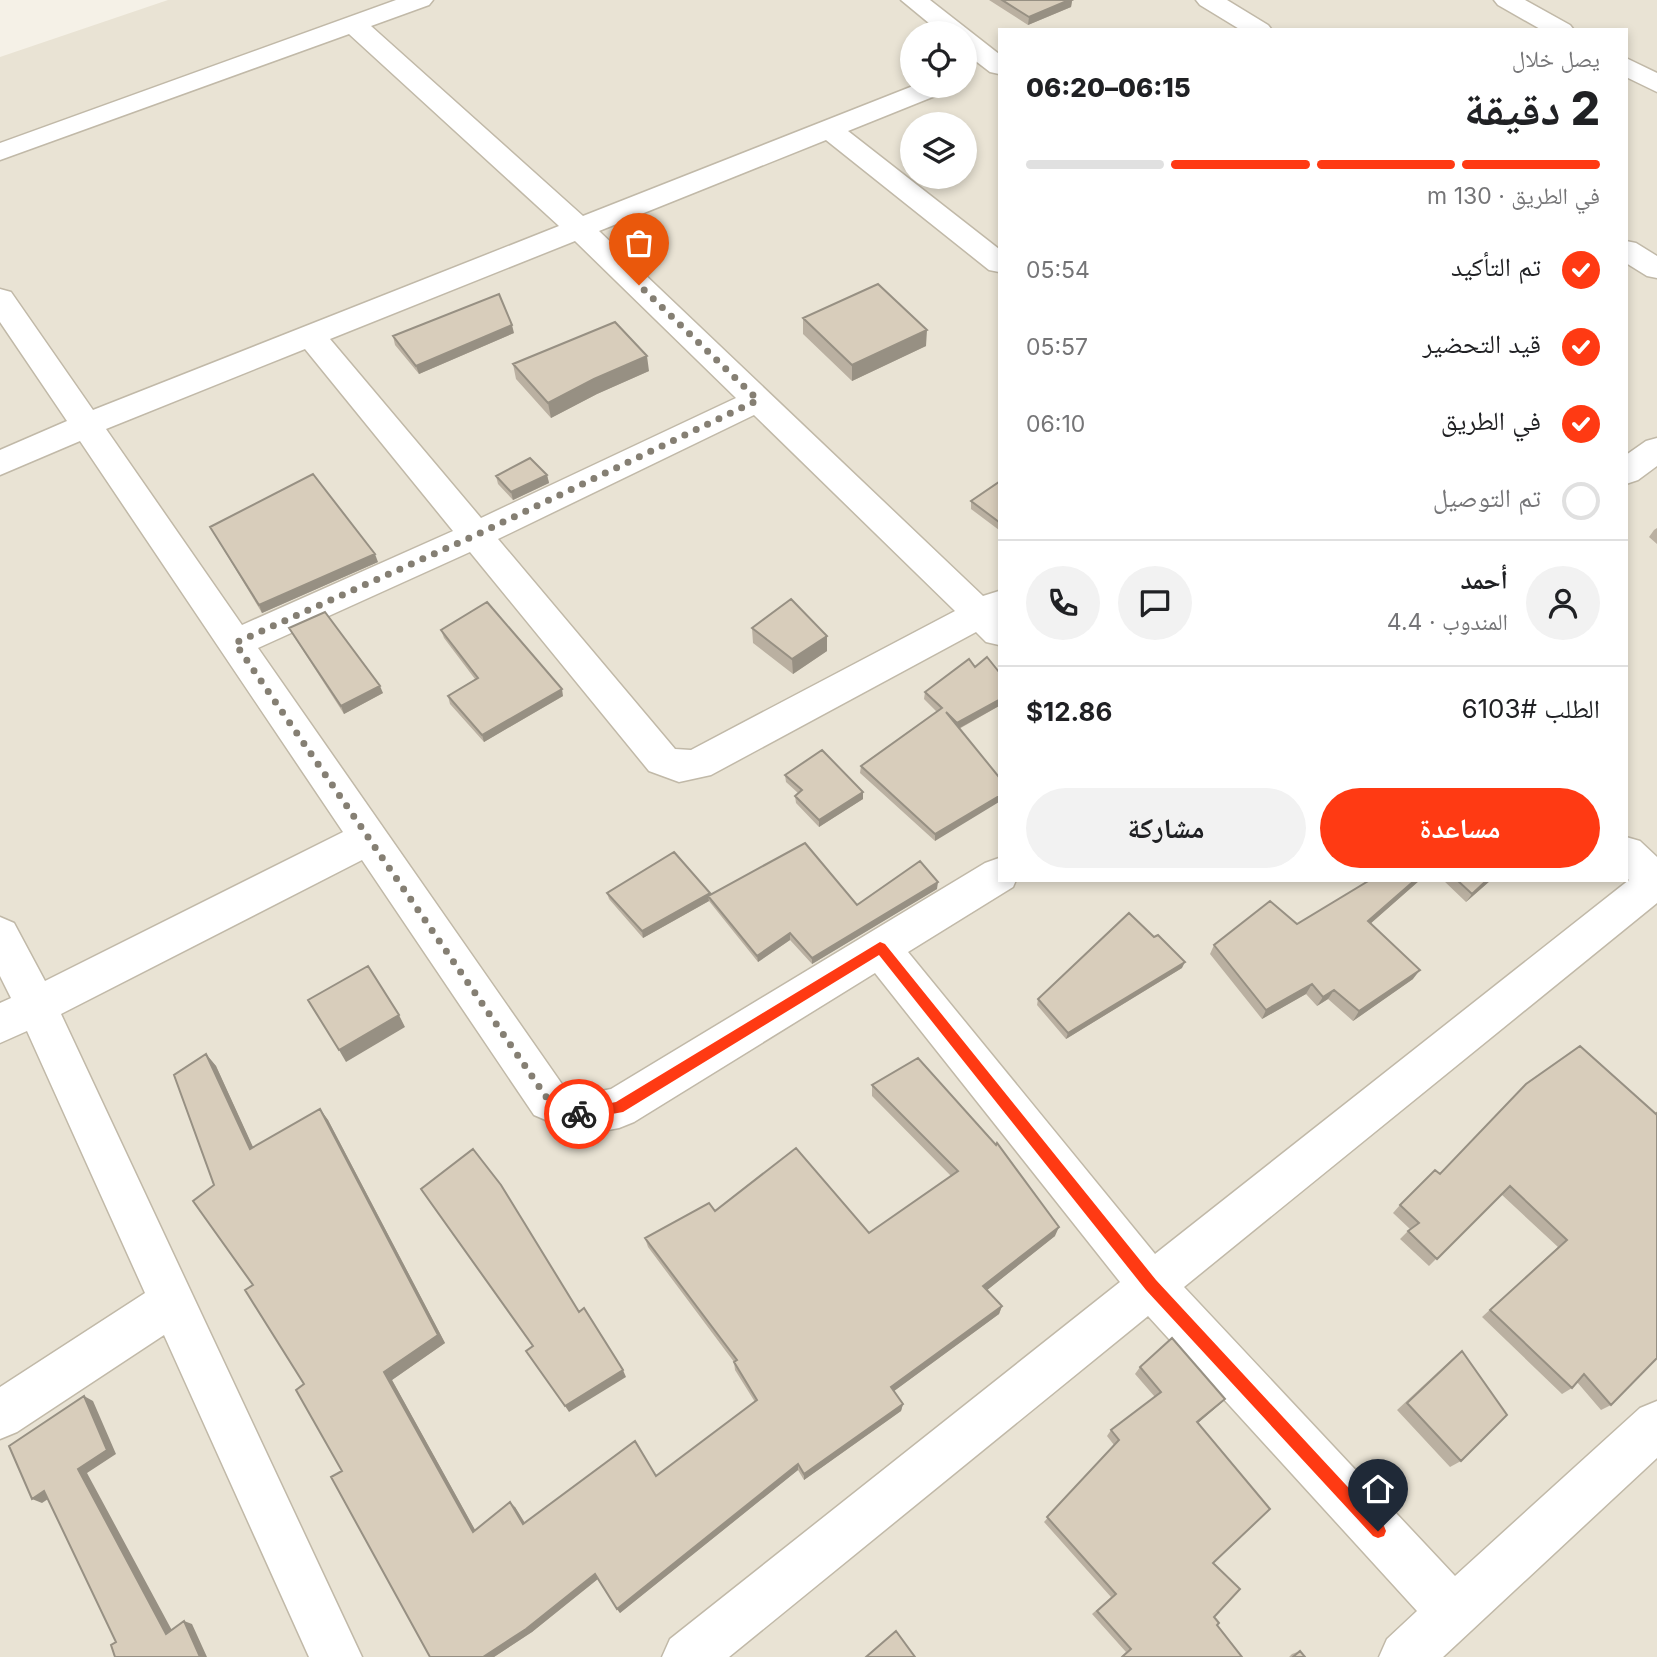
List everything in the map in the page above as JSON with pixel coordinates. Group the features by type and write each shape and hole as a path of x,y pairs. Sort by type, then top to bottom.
{"street":[{"path":"0,152 420,0"},
{"path":"914,0 941,21"},
{"path":"1209,0 1256,28"},
{"path":"1507,0 1557,28"},
{"path":"310,335 662,760 679,767 698,764 993,617 758,400 579,228 354,24"},
{"path":"977,49 997,64"},
{"path":"977,70 997,64"},
{"path":"1628,67 1657,84"},
{"path":"0,463 86,425 907,98"},
{"path":"830,130 998,262"},
{"path":"1628,251 1657,269"},
{"path":"0,299 549,1101 581,1115 619,1108 998,876"},
{"path":"235,643 476,535 758,400"},
{"path":"1628,471 1657,449"},
{"path":"18,1015 368,838"},
{"path":"688,1657 1657,880 1628,855"},
{"path":"0,935 18,1015 173,1302 336,1657"},
{"path":"880,947 1151,1285 1454,1613"},
{"path":"0,1415 173,1302"},
{"path":"1405,1657 1657,1425"}],"shaded area":[{"path":"168,0 1657,0 1657,1657 0,1657 0,57"}],"building":[{"path":"1002,0 1069,0 1029,17"},
{"path":"878,284 927,330 852,365 803,318"},
{"path":"499,294 512,325 416,366 393,336"},
{"path":"615,322 647,356 548,403 513,364"},
{"path":"530,458 547,475 511,492 496,476"},
{"path":"313,474 375,554 259,605 210,527"},
{"path":"998,483 998,521 971,501"},
{"path":"791,599 827,636 792,659 752,628"},
{"path":"487,602 562,689 482,735 448,696 478,678 441,630"},
{"path":"325,612 380,686 341,706 289,628"},
{"path":"987,657 998,671 998,701 957,723 946,712 998,776 998,797 935,834 861,766 942,708 925,692 969,659 975,667"},
{"path":"822,750 863,792 819,820 795,796 802,790 785,775"},
{"path":"805,843 857,905 920,861 938,882 812,958 790,933 757,956 708,896"},
{"path":"674,852 710,893 642,931 607,893"},
{"path":"1367,882 1413,882 1368,921 1420,970 1359,1011 1334,990 1323,997 1312,984 1266,1010 1214,945 1270,901 1297,924"},
{"path":"1459,882 1485,882 1472,894"},
{"path":"1129,913 1154,937 1158,935 1185,962 1068,1033 1038,999"},
{"path":"368,966 399,1015 339,1050 308,1000"},
{"path":"1580,1046 1657,1113 1657,1358 1611,1405 1584,1374 1572,1388 1490,1310 1567,1240 1510,1186 1437,1259 1408,1231 1419,1223 1400,1205 1435,1170 1440,1174 1526,1084"},
{"path":"206,1054 250,1149 320,1109 438,1335 384,1372 473,1532 510,1502 523,1524 635,1441 656,1476 757,1400 734,1362 737,1360 645,1238 709,1203 715,1211 796,1148 869,1233 958,1171 872,1085 918,1058 996,1145 997,1143 1059,1227 983,1286 1002,1306 891,1387 903,1404 804,1474 798,1464 617,1609 595,1574 526,1629 483,1657 430,1657 331,1477 342,1471 296,1390 304,1384 245,1290 253,1285 193,1201 214,1185 174,1075"},
{"path":"473,1149 501,1185 579,1312 584,1308 623,1370 565,1406 526,1351 533,1346 421,1189"},
{"path":"1172,1338 1225,1399 1197,1422 1270,1509 1213,1563 1240,1589 1214,1617 1219,1623 1217,1625 1242,1657 1122,1657 1131,1649 1097,1611 1116,1594 1047,1517 1119,1440 1111,1430 1161,1392 1140,1367"},
{"path":"1462,1351 1507,1415 1461,1461 1407,1403"},
{"path":"84,1396 107,1450 78,1469 166,1634 184,1621 200,1657 115,1657 111,1645 116,1642 44,1491 32,1499 9,1446"},
{"path":"896,1631 915,1657 866,1657"},
{"path":"1300,1651 1305,1657 1293,1657"}],"way so far":[{"path":"579,1114 549,1101 235,643 476,535 758,400 639,285"}],"route":[{"path":"579,1114 619,1108 880,947 1151,1285 1378,1531"}]}
